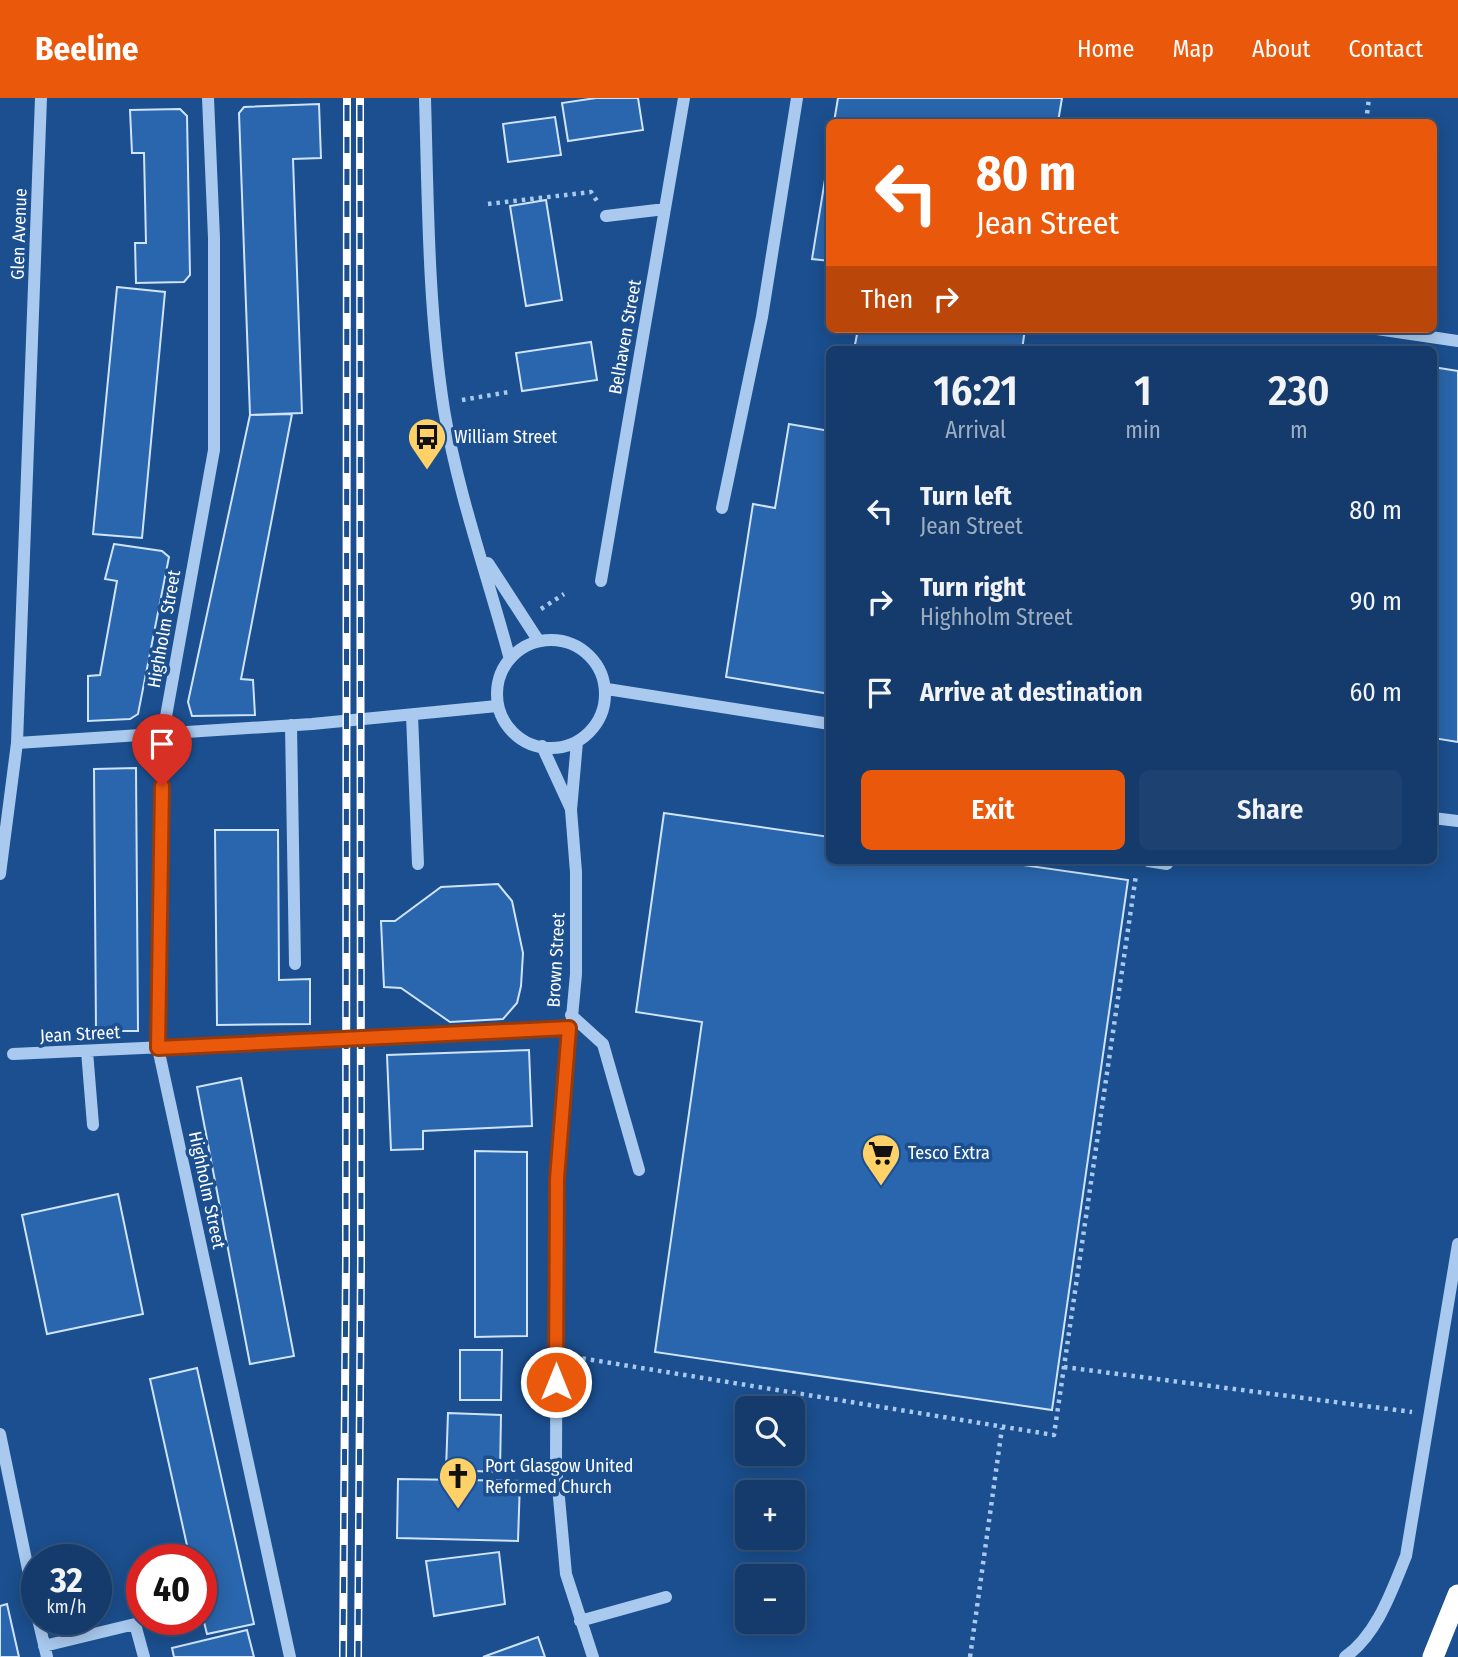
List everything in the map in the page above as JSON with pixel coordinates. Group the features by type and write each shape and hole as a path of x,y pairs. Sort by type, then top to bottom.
{"highway":[{"path":"1433,1657 1458,1595"}],"street":[{"name":"Glen Avenue","path":"0,874 18,743 41,98"},
{"name":"Highholm Street","path":"208,98 214,238 214,450 163,733 158,1048 210,1311 290,1657"},
{"path":"425,98 431,289 444,403 467,513 509,656"},
{"name":"Belhaven Street","path":"601,581 684,98"},
{"path":"722,508 762,317 797,98"},
{"path":"606,216 665,209"},
{"path":"1404,333 1458,341"},
{"path":"480,551 538,640"},
{"path":"538,640 575,646 592,658 601,670 607,689 605,709 596,727 577,742 542,747 513,734 503,722 497,706 503,667 509,656 521,646 538,640"},
{"path":"607,689 826,723"},
{"path":"18,743 291,725 497,706"},
{"path":"412,715 418,864"},
{"path":"291,725 295,964"},
{"name":"Brown Street","path":"577,742 571,810 577,917 557,1179 556,1476 566,1574 593,1657"},
{"name":"Brown Street","path":"542,747 571,810"},
{"path":"0,755 14,758"},
{"path":"1437,818 1458,821"},
{"path":"570,1021 603,1044 639,1170"},
{"name":"Jean Street","path":"13,1054 158,1048 570,1021"},
{"path":"87,1051 93,1125"},
{"path":"1345,1657 1369,1630 1388,1600 1406,1556 1458,1244"},
{"path":"0,1434 23,1544"},
{"path":"580,1621 666,1597"},
{"path":"45,1652 135,1624 145,1657"}],"path":[{"path":"1366,119 1369,98"},
{"path":"488,204 592,192 606,216"},
{"path":"444,403 509,392"},
{"path":"556,1354 1054,1435 1138,864"},
{"path":"1064,1367 1430,1414"},
{"path":"970,1657 1002,1428"}],"building":[{"path":"596,98 638,98 643,130 568,141 562,103"},
{"path":"838,98 1062,98 1058,119 834,119"},
{"path":"319,104 321,158 293,159 302,413 250,415 239,113 244,107"},
{"path":"180,109 187,116 190,275 184,282 136,283 135,243 146,243 144,153 132,153 130,110"},
{"path":"555,117 561,155 508,162 503,124"},
{"path":"826,173 826,261 812,259"},
{"path":"546,200 562,300 526,306 510,206"},
{"path":"117,287 165,292 142,538 93,534"},
{"path":"857,333 1024,333 1023,346 855,346"},
{"path":"591,342 597,380 522,391 516,353"},
{"path":"1437,368 1458,371 1458,742 1437,739"},
{"path":"292,414 241,679 253,680 255,715 192,716 188,702 250,415"},
{"path":"789,424 826,430 826,693 726,677 753,504 775,508"},
{"path":"114,544 162,551 169,557 138,714 130,719 88,721 88,676 100,675 117,581 105,579"},
{"path":"136,768 138,1031 96,1031 94,769"},
{"name":"Tesco Extra","path":"664,813 826,836 826,864 1016,864 1128,880 1052,1410 655,1352 702,1022 636,1012"},
{"path":"215,830 278,830 279,980 310,979 310,1024 217,1025"},
{"path":"498,884 512,901 523,953 517,1003 503,1019 450,1022 401,988 384,987 381,921 395,921 441,887"},
{"path":"529,1050 532,1126 423,1131 423,1149 391,1150 387,1055"},
{"path":"241,1078 294,1356 250,1364 197,1087"},
{"path":"475,1151 527,1152 527,1336 475,1337"},
{"path":"118,1194 143,1314 47,1334 22,1215"},
{"path":"460,1350 502,1350 501,1400 460,1400"},
{"path":"197,1368 254,1624 217,1632 217,1544 187,1544 150,1379"},
{"path":"448,1413 501,1415 500,1472 446,1470"},
{"name":"Port Glasgow United Reformed Church","path":"398,1479 520,1481 518,1541 397,1538"},
{"path":"499,1552 505,1604 434,1616 426,1561"},
{"path":"7,1604 19,1657 0,1657 0,1606"},
{"path":"247,1630 254,1657 174,1657 172,1648"},
{"path":"538,1637 545,1657 483,1657"}],"railway":[{"path":"343,1657 347,98"},
{"path":"358,1657 361,1261 360,98"}],"place":[{"name":"William Street","path":"427,471"},
{"name":"Tesco Extra","path":"881,1187"},
{"name":"Port Glasgow United Reformed Church","path":"458,1510"}],"route":[{"path":"162,786 158,1048 569,1028 557,1179 556,1382"}]}
